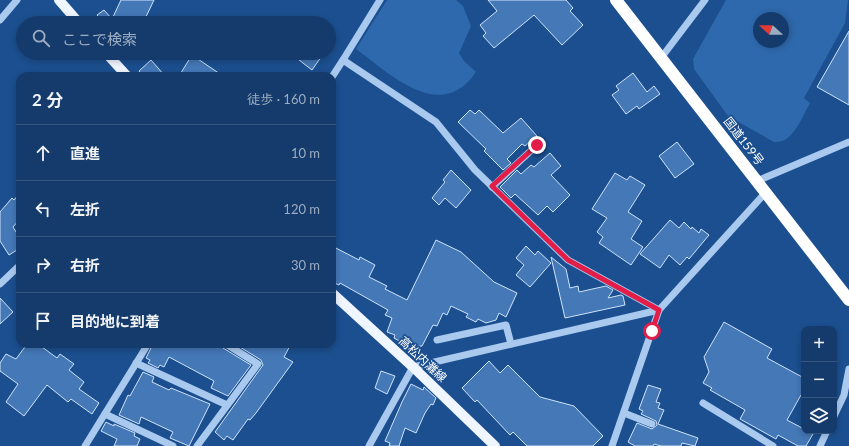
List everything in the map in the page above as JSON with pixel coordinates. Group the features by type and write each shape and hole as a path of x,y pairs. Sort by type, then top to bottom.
{"highway":[{"name":"国道159号","path":"616,0 849,300"}],"main road":[{"path":"59,0 73,16"},
{"path":"112,60 122,72"},
{"name":"高松内灘線","path":"336,297 413,367 495,446"}],"street":[{"path":"0,20 17,0"},
{"path":"335,72 380,0"},
{"path":"661,58 705,0"},
{"path":"342,60 436,122 475,170 568,260 659,310"},
{"path":"757,181 849,142"},
{"path":"492,186 537,145"},
{"path":"612,446 659,310 766,192"},
{"path":"0,284 16,269"},
{"path":"369,446 413,367 659,310"},
{"path":"437,340 506,325 511,344"},
{"path":"85,446 145,348"},
{"path":"197,446 258,364 232,348"},
{"path":"136,363 227,405"},
{"path":"837,410 844,395 849,369"},
{"path":"703,403 773,446"},
{"path":"624,413 652,424"},
{"path":"105,414 173,446"},
{"path":"820,446 826,434"}],"shaded area":[{"path":"387,0 456,0 463,6 471,26 459,53 464,61 476,72 462,87 447,94 432,94 416,89 400,81 356,49"},
{"path":"726,0 848,0 845,23 804,98 810,103 800,122 787,139 774,142 728,116 694,69 693,59"}],"building":[{"path":"121,0 154,0 146,16 113,16"},
{"path":"488,0 566,0 573,8 570,11 583,25 562,45 534,15 494,48 483,36 486,33 480,25 497,11"},
{"path":"104,10 109,16 97,15"},
{"path":"849,31 849,105 817,87"},
{"path":"151,60 162,72 140,72 139,71"},
{"path":"189,60 199,60 217,72 181,72"},
{"path":"299,60 319,60 312,70"},
{"path":"633,73 647,92 654,86 660,94 639,109 637,106 626,114 612,95 619,90 616,86"},
{"path":"470,110 475,114 479,110 503,133 521,118 537,136 525,146 522,144 507,159 511,163 503,170 484,151 486,149 458,122"},
{"path":"677,142 694,164 675,178 659,156"},
{"path":"550,153 561,166 551,175 570,195 553,212 547,206 538,215 515,194 511,198 500,187 517,170 521,174 531,165 534,167"},
{"path":"451,170 471,190 456,208 445,198 439,205 432,198 445,182 443,180"},
{"path":"615,173 627,180 630,176 645,185 628,212 642,221 631,239 643,247 631,265 599,243 603,237 597,232 607,218 592,209"},
{"path":"12,198 14,200 16,198 16,224 13,227 16,232 16,251 9,255 0,241 0,212"},
{"path":"670,220 679,228 684,222 691,229 692,227 699,233 701,229 709,235 689,259 687,257 680,265 669,255 660,268 640,254"},
{"path":"436,240 461,252 494,282 517,293 506,317 499,313 496,320 486,323 478,319 476,322 466,317 468,314 451,306 447,315 443,313 437,326 433,325 422,346 410,347 394,338 395,335 387,332 392,318 385,315 388,310 340,283 339,285 336,284 336,248 359,260 360,257 375,265 369,277 387,286 385,289 407,300"},
{"path":"526,246 535,255 538,251 551,263 530,287 516,275 524,265 516,258"},
{"path":"551,257 566,269 570,288 578,286 579,292 606,286 613,290 608,298 621,295 623,296 625,305 565,318"},
{"path":"0,298 13,312 0,324"},
{"path":"724,322 772,349 767,358 801,376 801,395 787,420 801,427 801,434 813,434 806,446 798,446 778,435 776,439 740,419 745,410 710,390 712,388 703,383 709,372 704,357"},
{"path":"24,348 43,348 57,358 60,354 74,364 69,370 84,382 79,389 99,403 92,414 71,399 68,402 47,385 24,416 6,402 18,384 0,371 0,363 6,354 16,359"},
{"path":"151,348 223,348 251,365 228,396 211,388 214,381 169,357 164,367 160,365 158,368 148,363 150,360 146,358"},
{"path":"242,348 289,348 284,357 293,362 256,413 250,420 248,419 233,440 227,436 224,440 215,432 263,365 261,360"},
{"path":"489,361 500,373 508,365 540,397 574,406 603,436 593,446 527,446 513,432 510,435 477,400 475,402 462,388"},
{"path":"381,371 395,376 387,394 375,388"},
{"path":"143,372 154,377 152,382 169,390 171,388 210,404 189,446 170,438 173,432 141,417 139,424 119,415 128,395 130,396"},
{"path":"411,384 423,390 424,387 436,398 433,405 431,404 425,413 416,433 405,428 399,446 389,446 390,443 385,441"},
{"path":"648,385 661,389 656,402 660,403 658,408 664,410 658,424 698,438 695,446 682,443 681,446 661,446 654,444 653,446 635,446 628,442 637,423 652,429 657,425 656,421 641,414 643,411 639,409"},
{"path":"106,422 135,433 134,436 140,439 137,446 114,446 117,439 101,431"}],"route":[{"path":"537,145 492,186 568,260 659,310 652,331"}]}
